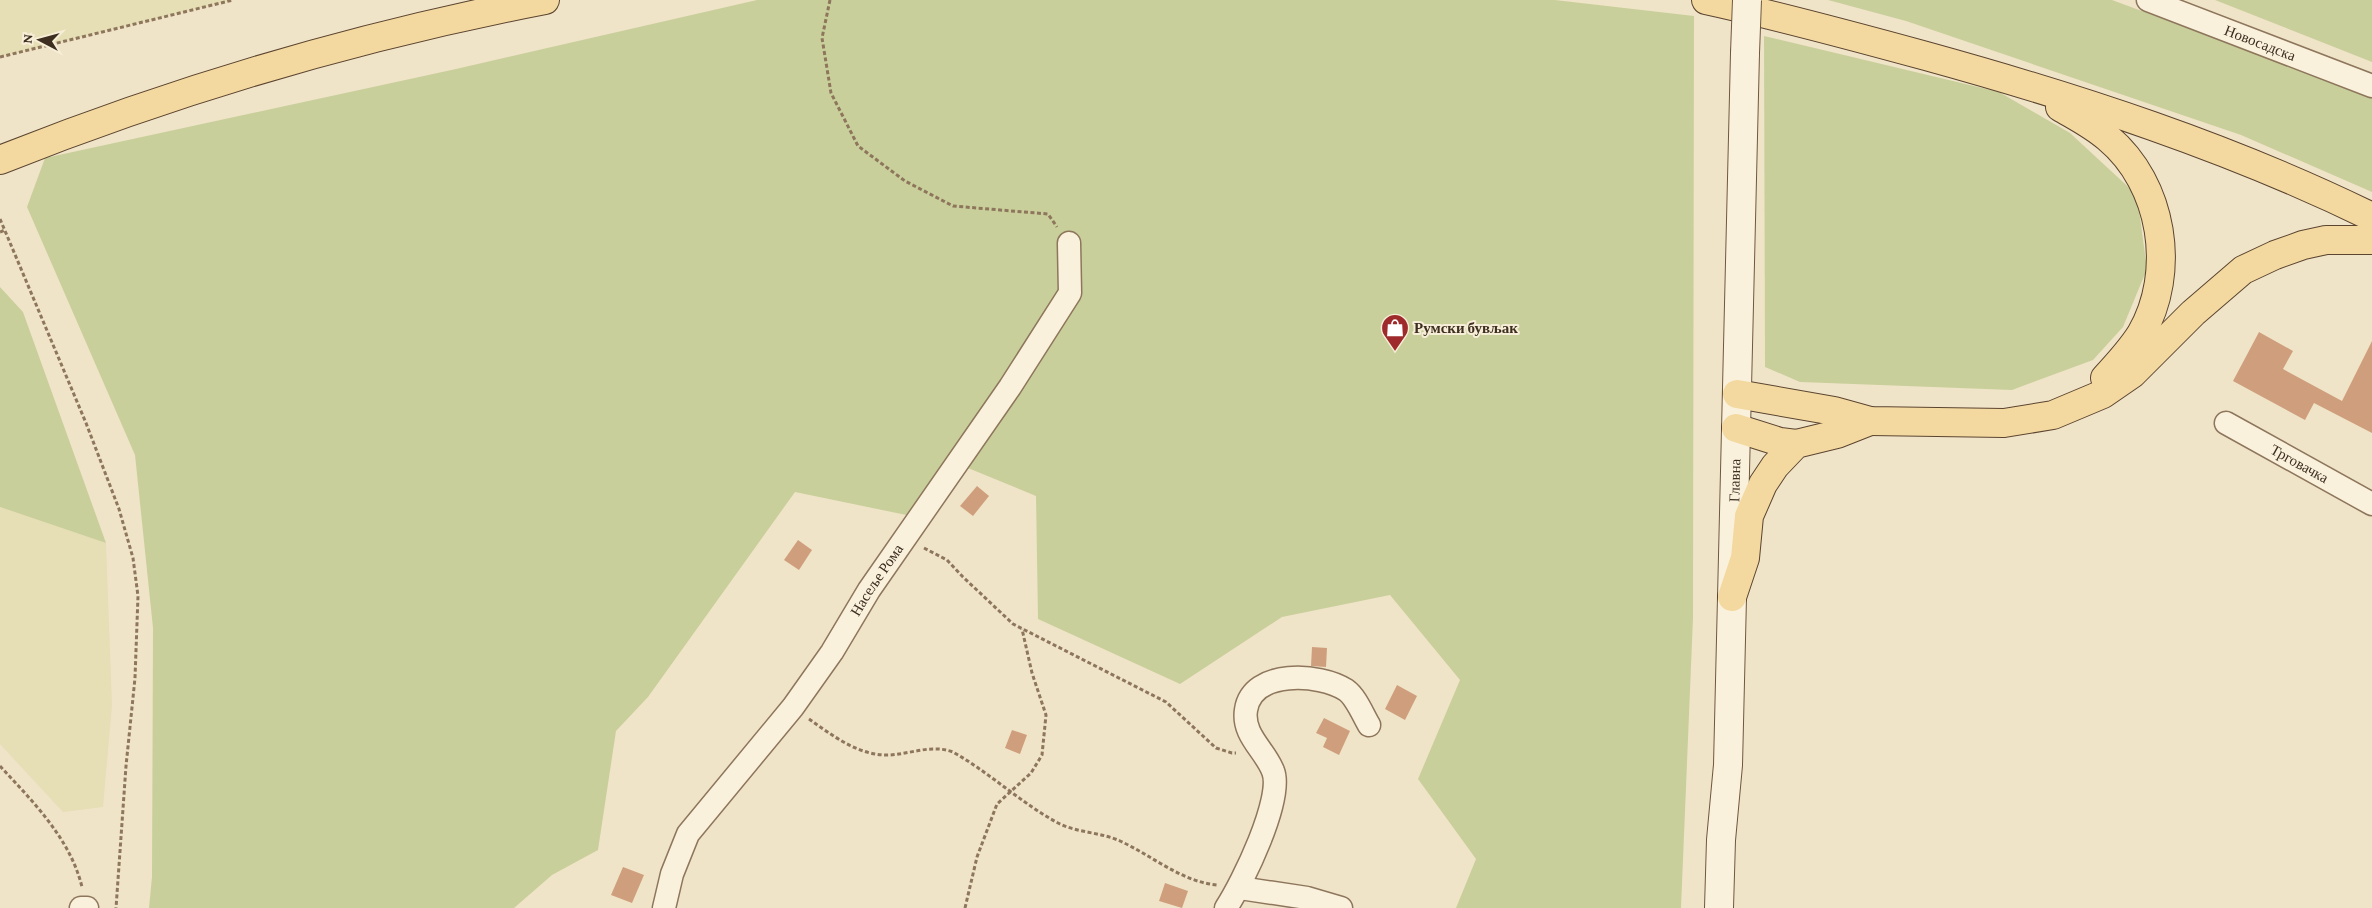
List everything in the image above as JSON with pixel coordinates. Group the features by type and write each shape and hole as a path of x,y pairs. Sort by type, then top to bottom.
{"main road":[{"path":"7,158 99,122 289,60 365,40 545,0"},
{"path":"1706,0 1784,16 2020,82 2106,110 2230,155 2319,191 2372,217"},
{"name":"Главна","path":"1718,908 1721,840 1728,765 1746,0"},
{"path":"2020,82 2087,122 2109,138 2125,154 2143,182 2158,222 2161,273 2149,318 2127,354 2082,403"},
{"path":"1737,394 1834,410 1870,421 2004,423 2053,414 2103,394 2132,374 2193,313 2243,270 2275,254 2302,245 2326,240 2372,240"},
{"path":"1736,428 1780,442 1796,444 1837,434 1870,421"},
{"path":"1732,597 1745,558 1749,516 1757,496 1775,466 1796,444"}],"street":[{"name":"Новосадска","path":"2148,0 2372,86"},
{"name":"Насеље Рома","path":"664,908 672,874 688,834 792,707 832,652 869,590 1010,387 1070,293 1069,243"},
{"name":"Трговачка","path":"2226,423 2372,504"},
{"path":"1226,908 1240,888 1270,811 1275,790 1274,772 1259,749 1246,723 1246,709 1253,692 1262,685 1278,679 1296,678 1333,683 1348,692 1369,725"},
{"path":"1240,888 1307,898 1341,908"},
{"path":"81,908 87,908"}],"path":[{"path":"0,57 233,0"},
{"path":"830,0 822,38 831,93 858,146 905,181 954,206 1048,214 1069,243"},
{"path":"0,219 89,432 119,509 133,558 138,596 135,678 126,766 116,908"},
{"path":"0,232 5,230"},
{"path":"906,538 947,560 996,609 1022,629 1166,702 1216,748 1232,753 1259,749"},
{"path":"965,908 977,857 997,804 1031,773 1042,755 1046,714 1032,673 1022,629"},
{"path":"792,707 840,740 861,750 888,755 931,748 943,748 953,752 1059,824 1118,840 1205,884 1240,888"},
{"path":"0,766 48,818 77,867 87,908"}],"shaded area":[{"path":"0,0 233,0 0,57"},
{"path":"0,507 106,543 112,705 103,807 63,812 0,744"}],"green space":[{"path":"757,0 1555,0 1694,16 1693,618 1681,908 1456,908 1476,859 1418,779 1460,680 1390,595 1282,617 1180,684 1038,619 1036,496 963,466 916,517 795,492 648,697 616,731 598,850 552,875 514,908 149,908 152,877 153,628 135,455 27,207 45,158 456,69"},
{"path":"1828,0 2112,0 2372,96 2372,192 2241,135 1906,21"},
{"path":"2215,0 2372,0 2372,62"},
{"path":"1764,36 1999,92 2070,133 2137,195 2147,269 2123,327 2093,360 2012,390 1800,382 1765,367"},
{"path":"0,287 23,312 106,543 0,507"}],"building":[{"path":"2259,332 2293,351 2283,369 2342,401 2372,341 2372,433 2314,403 2305,420 2233,381"},
{"path":"977,486 989,496 973,516 960,506"},
{"path":"798,540 812,550 799,570 784,560"},
{"path":"1312,647 1327,648 1326,667 1311,666"},
{"path":"1397,685 1417,696 1405,720 1385,709"},
{"path":"1324,718 1350,731 1339,755 1323,747 1327,738 1316,733"},
{"path":"1012,730 1027,735 1020,754 1005,748"},
{"path":"623,867 644,875 632,903 611,895"},
{"path":"1165,883 1188,891 1182,908 1159,901"}],"place":[{"name":"Румски бувљак","path":"1395,352"}]}
